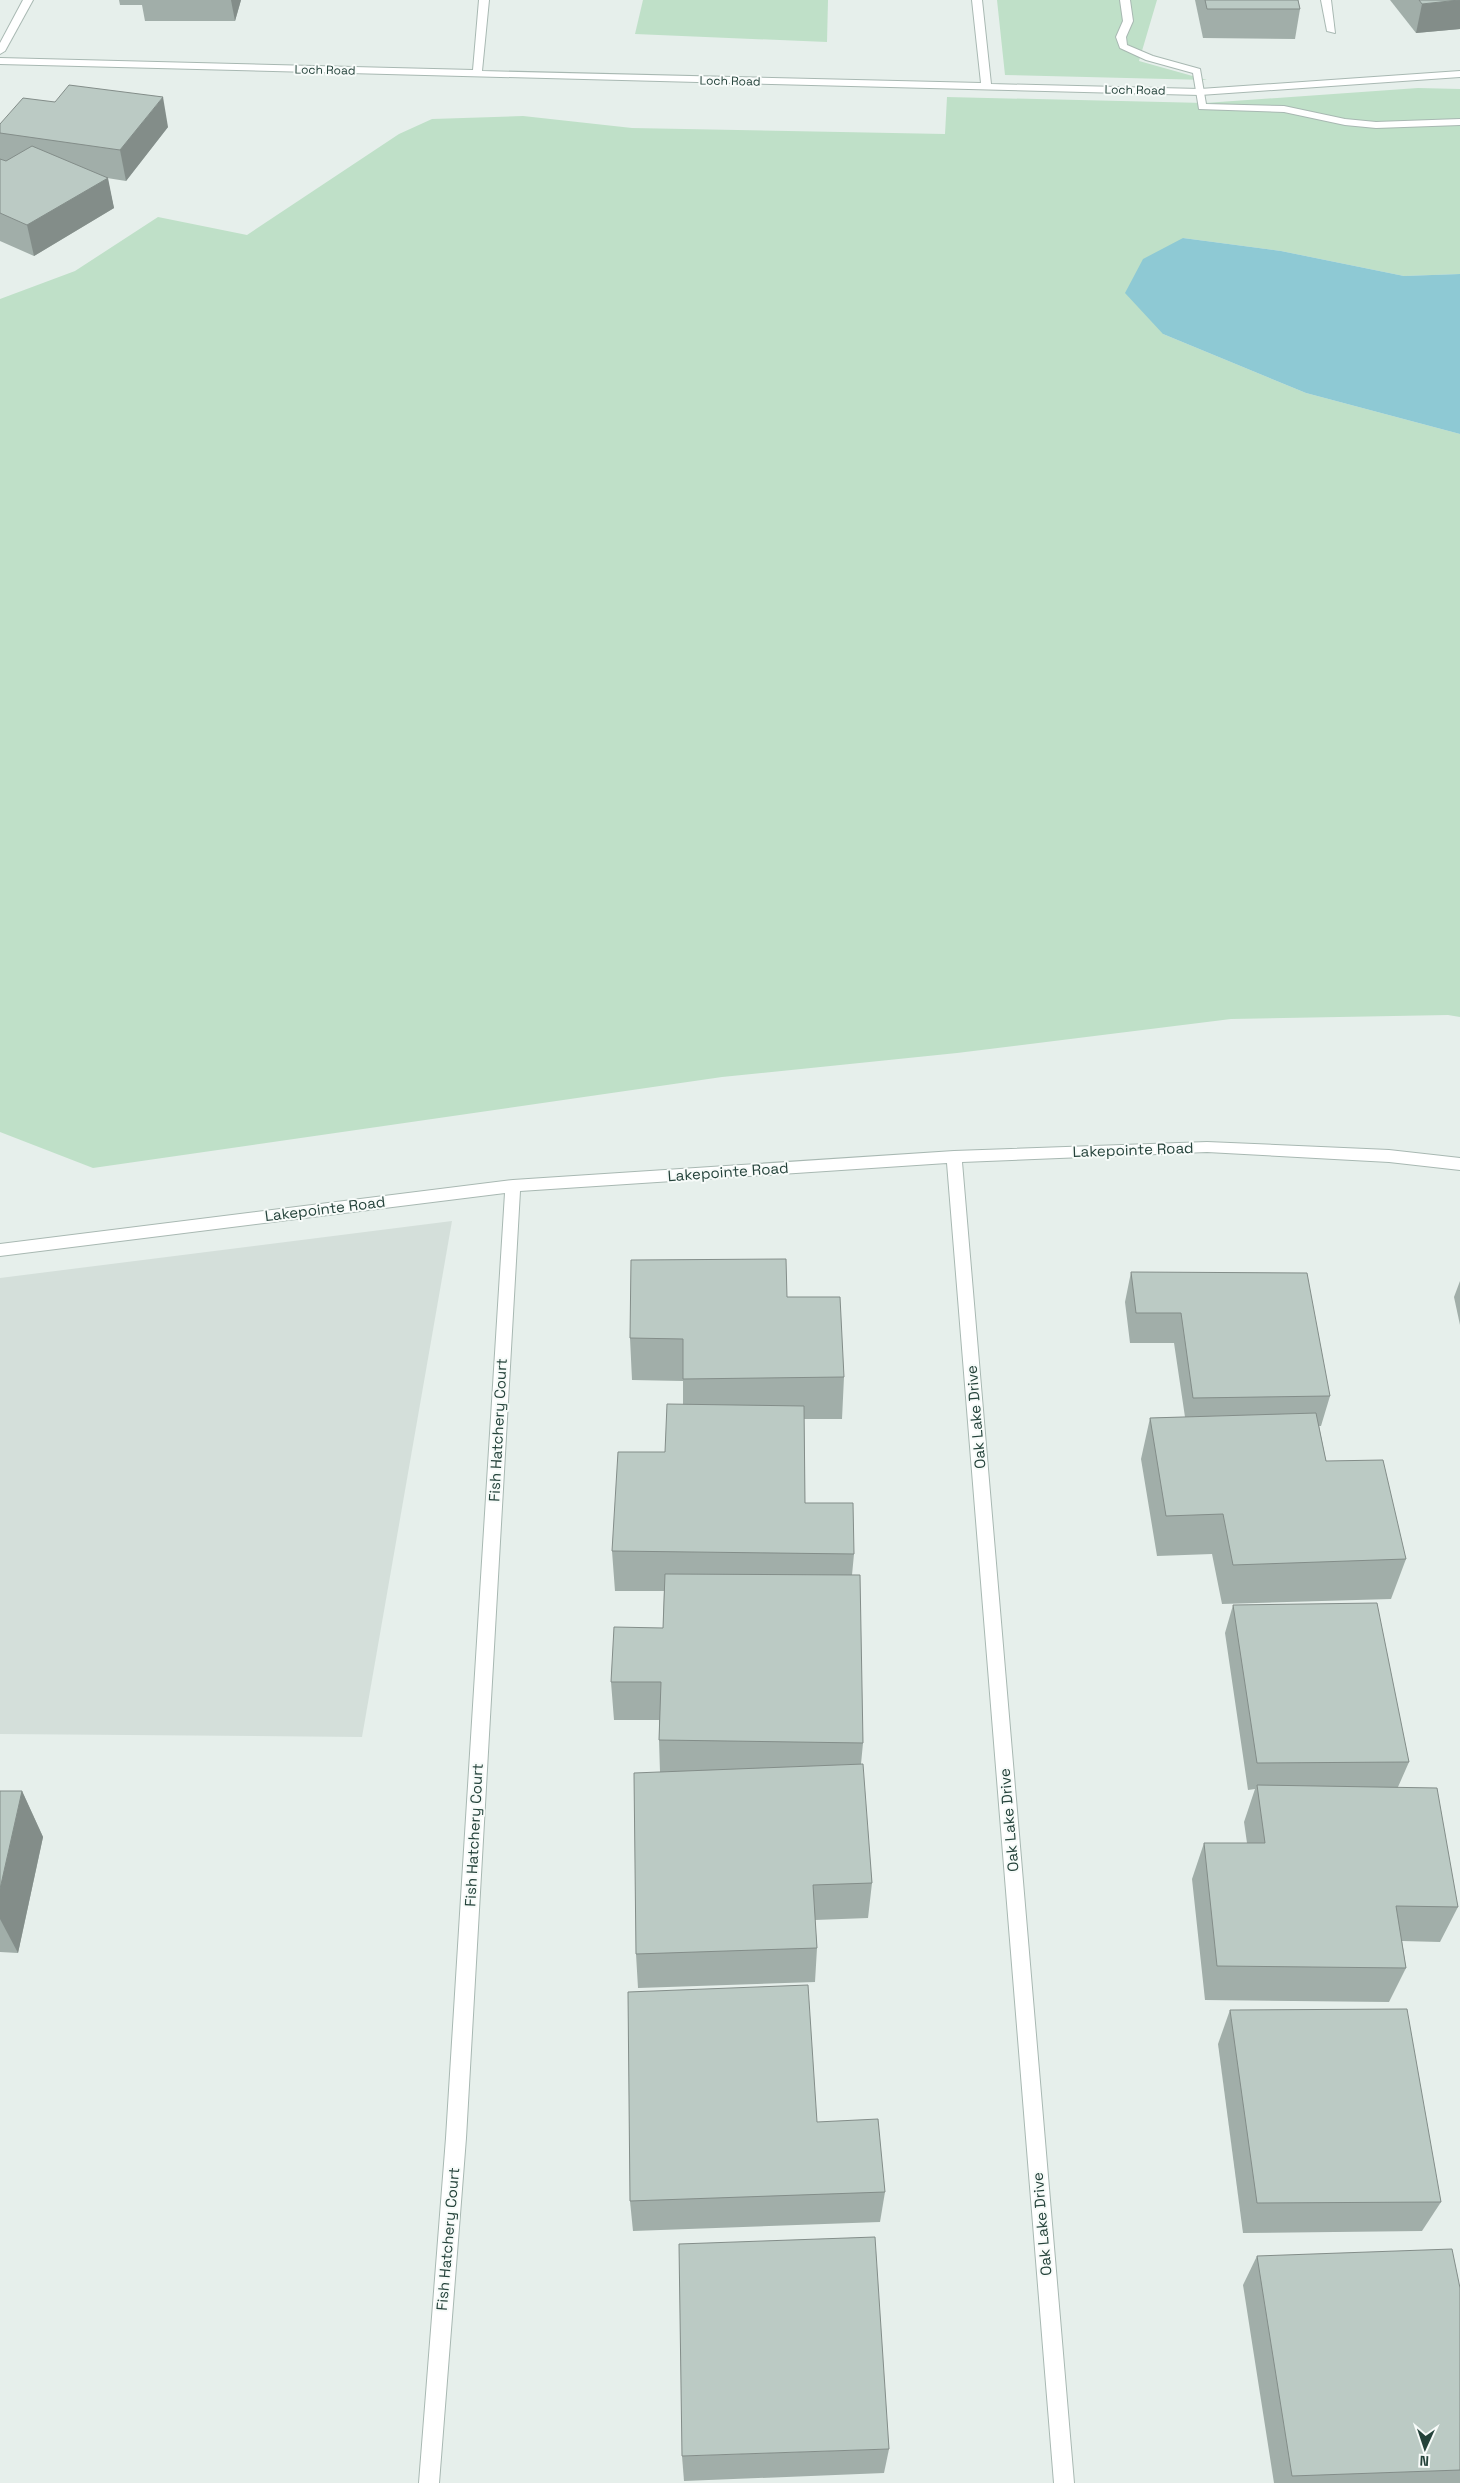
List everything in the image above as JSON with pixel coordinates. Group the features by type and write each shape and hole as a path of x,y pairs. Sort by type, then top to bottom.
{"street":[{"path":"0,51 28,0"},
{"path":"477,74 484,0"},
{"path":"978,0 986,86"},
{"path":"1126,0 1128,22 1121,37 1123,46 1133,52 1167,64 1197,71 1202,107 1284,110 1345,122 1376,125 1460,122"},
{"path":"1326,0 1332,31"},
{"name":"Loch Road","path":"0,62 1200,92 1460,74"},
{"name":"Lakepointe Road","path":"0,1250 513,1186 954,1157 1207,1147 1390,1156 1460,1164"},
{"name":"Oak Lake Drive","path":"954,1157 1064,2483"},
{"name":"Fish Hatchery Court","path":"429,2483 456,2138 513,1186"}],"shaded area":[{"path":"452,1221 362,1737 0,1734 0,1278"}],"green space":[{"path":"643,0 828,0 827,42 635,34"},
{"path":"997,0 1157,0 1139,61 1207,80 1005,75"},
{"path":"1418,88 1460,89 1460,274 1404,276 1281,251 1183,238 1163,334 1306,393 1460,434 1460,1017 1448,1015 1231,1019 957,1053 722,1077 93,1168 0,1132 0,299 75,271 158,217 247,235 399,134 432,119 523,116 632,128 945,134 947,97 1205,103"}],"water":[{"path":"1183,238 1281,251 1404,276 1460,274 1460,434 1306,393 1163,334 1125,293 1143,259"}],"building":[{"path":"1205,0 1298,0 1300,9 1207,9"},
{"path":"1419,0 1459,0 1422,4"},
{"path":"69,85 163,97 120,150 0,133 0,124 23,98 55,102"},
{"path":"32,146 108,178 27,225 0,213 0,159 6,161"},
{"path":"786,1259 787,1297 840,1297 844,1377 683,1379 683,1339 630,1338 631,1260"},
{"path":"1131,1272 1307,1273 1330,1396 1193,1398 1181,1313 1136,1313"},
{"path":"667,1404 804,1406 805,1503 853,1503 854,1554 612,1551 618,1452 665,1452"},
{"path":"1316,1413 1326,1461 1383,1460 1406,1559 1233,1565 1223,1514 1166,1516 1150,1418"},
{"path":"665,1574 860,1575 863,1743 659,1740 661,1682 611,1682 614,1627 663,1628"},
{"path":"1377,1603 1409,1762 1257,1763 1233,1605"},
{"path":"863,1764 872,1883 813,1885 817,1948 636,1954 634,1773"},
{"path":"1257,1785 1437,1788 1458,1907 1396,1906 1406,1968 1217,1966 1204,1843 1265,1843"},
{"path":"0,1791 22,1791 0,1889"},
{"path":"808,1985 817,2122 878,2119 885,2192 630,2201 628,1992"},
{"path":"1407,2009 1441,2202 1257,2203 1230,2010"},
{"path":"875,2237 889,2449 682,2456 679,2244"},
{"path":"1452,2249 1460,2288 1460,2470 1292,2476 1257,2256"}]}
